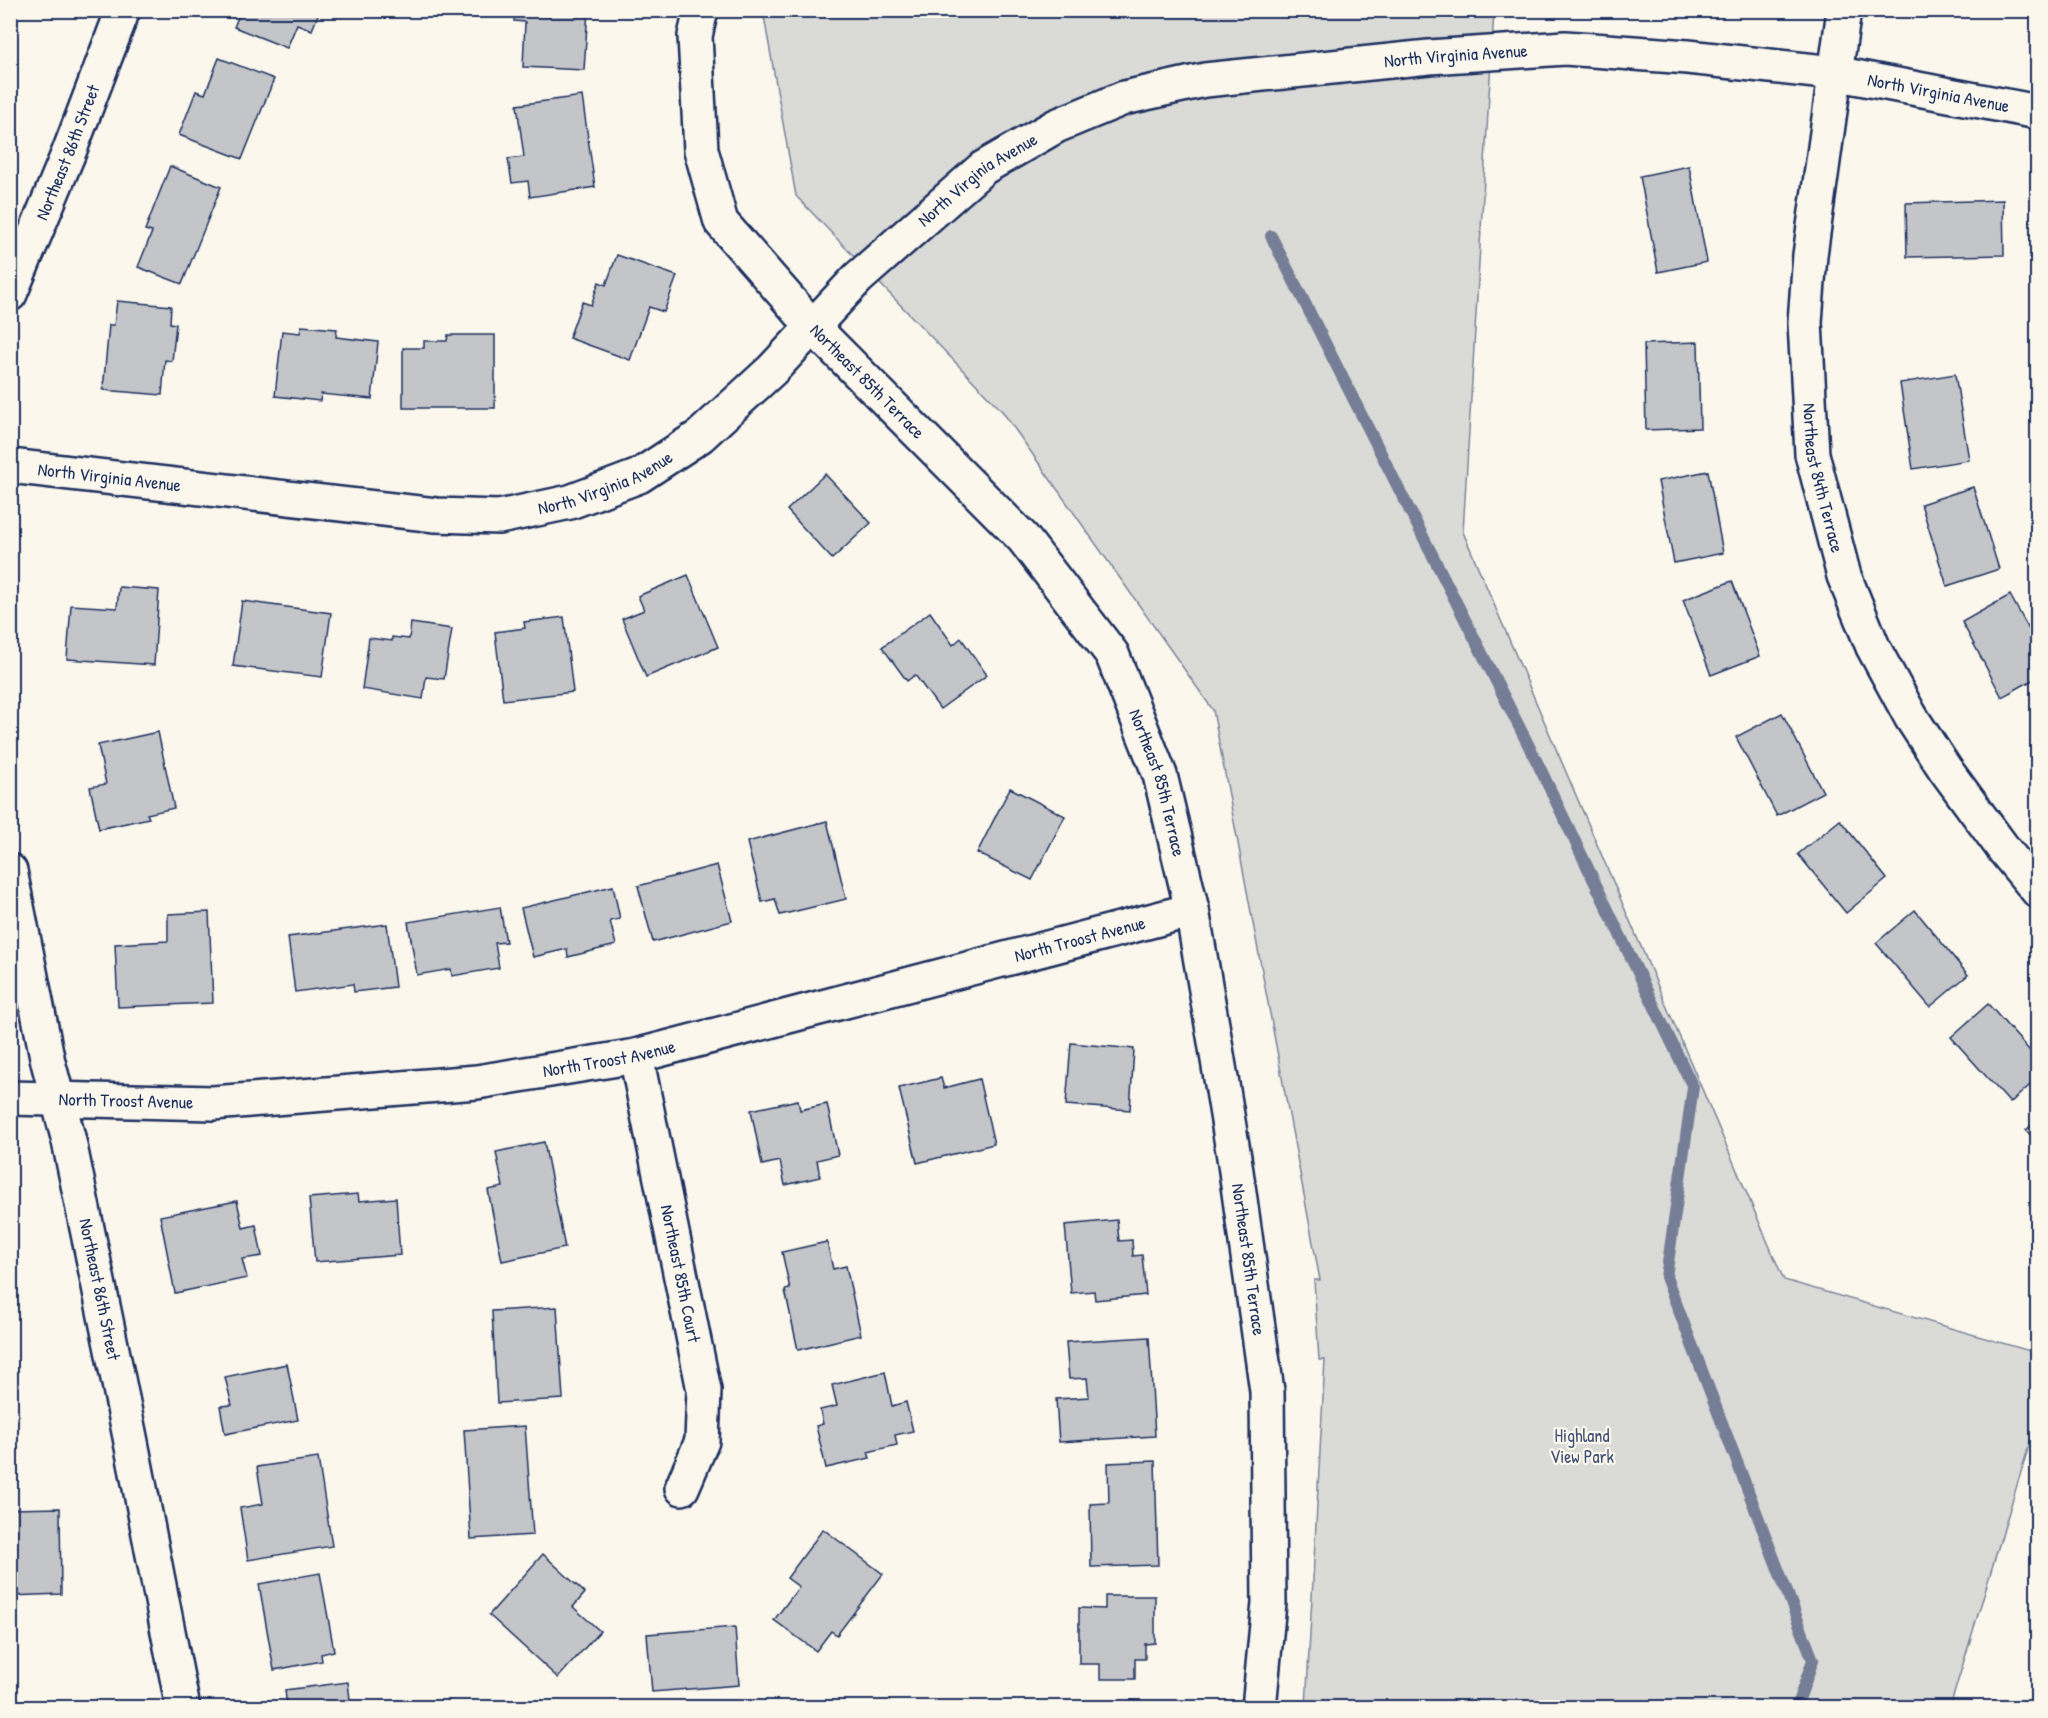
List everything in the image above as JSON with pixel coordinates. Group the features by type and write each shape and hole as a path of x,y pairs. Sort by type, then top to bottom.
{"street":[{"name":"Northeast 86th Street","path":"10,294 69,152 123,10"},
{"name":"Northeast 85th Terrace","path":"700,10 695,36 701,150 722,222 812,326 1023,538 1112,654 1160,775 1191,910 1234,1157 1268,1391 1269,1603 1260,1707"},
{"name":"Northeast 84th Terrace","path":"1844,10 1810,255 1805,322 1812,454 1844,576 1869,637 1911,717 1945,769 2037,891"},
{"name":"North Virginia Avenue","path":"10,466 436,515 500,517 570,502 639,476 700,436 772,369 858,278 983,168 1056,126 1124,98 1205,80 1429,57 1565,48 1688,57 1834,73 2037,112"},
{"name":"Northeast 86th Street","path":"10,871 57,1100 69,1141 100,1289 183,1707"},
{"name":"North Troost Avenue","path":"10,1098 213,1103 477,1082 636,1056 1191,910"},
{"name":"Northeast 85th Court","path":"636,1056 705,1390 702,1441 682,1488"}],"green space":[{"name":"Highland View Park","path":"763,11 1494,11 1463,532 1784,1280 2037,1353 2037,1419 1950,1707 1306,1707 1325,1360 1319,1360 1314,1280 1320,1280 1213,710 1002,411 796,196"}],"building":[{"path":"241,10 320,10 312,30 297,24 287,48 234,27"},
{"path":"515,10 588,10 584,70 523,67 525,22 514,21"},
{"path":"219,58 274,79 242,159 179,135 196,91 205,94"},
{"path":"582,96 595,187 530,197 528,181 512,183 508,159 524,157 517,105"},
{"path":"170,166 221,187 182,284 138,267 152,232 145,230"},
{"path":"1689,166 1707,262 1658,272 1640,176"},
{"path":"2003,200 2004,255 1907,257 1906,203"},
{"path":"617,255 677,276 664,312 649,307 630,360 569,338 582,302 591,305 599,282 606,285"},
{"path":"117,301 171,306 170,323 176,324 172,361 165,360 162,395 103,390 109,325 114,325"},
{"path":"301,326 337,329 336,337 378,342 372,399 321,394 320,401 275,396 282,331 300,333"},
{"path":"448,335 495,335 495,408 403,408 403,348 424,348 424,341 447,341"},
{"path":"1698,342 1700,428 1646,430 1644,344"},
{"path":"1955,374 1969,460 1913,469 1900,383"},
{"path":"1708,471 1723,553 1674,563 1658,481"},
{"path":"825,474 871,523 832,559 787,510"},
{"path":"1973,487 1999,569 1947,586 1921,504"},
{"path":"688,575 718,647 646,677 622,619 644,610 638,596"},
{"path":"1732,581 1760,656 1711,675 1683,600"},
{"path":"119,587 159,590 154,665 67,659 71,605 117,608"},
{"path":"2010,595 2038,646 2038,677 2002,697 1962,622"},
{"path":"242,601 331,613 322,677 233,666"},
{"path":"930,612 953,645 961,638 987,675 940,709 915,675 907,681 882,647"},
{"path":"564,617 573,692 503,700 495,632 525,628 524,622"},
{"path":"411,623 452,629 444,679 426,677 423,699 362,689 369,638 392,641 392,637 409,639"},
{"path":"1782,713 1823,792 1777,816 1736,737"},
{"path":"158,732 174,808 147,814 149,818 99,829 90,787 106,784 98,745"},
{"path":"1010,788 1065,816 1032,880 977,853"},
{"path":"1840,820 1887,879 1846,913 1798,854"},
{"path":"827,821 846,899 780,915 775,899 762,902 747,842"},
{"path":"717,865 732,921 653,942 638,886"},
{"path":"613,886 620,919 610,921 616,945 568,957 567,949 533,957 521,908"},
{"path":"500,907 506,942 495,943 499,968 452,976 451,969 417,975 408,922"},
{"path":"1915,910 1968,975 1930,1007 1876,943"},
{"path":"209,912 213,1003 118,1007 115,944 168,941 168,914"},
{"path":"387,924 395,987 354,992 353,984 295,992 288,937"},
{"path":"1988,1004 2038,1060 2038,1078 2010,1103 1951,1037"},
{"path":"1071,1043 1134,1049 1130,1110 1066,1105"},
{"path":"941,1078 944,1088 979,1079 994,1144 917,1163 899,1088"},
{"path":"798,1100 800,1110 827,1104 838,1155 817,1160 820,1177 785,1185 780,1161 762,1165 751,1110"},
{"path":"2038,1120 2038,1143 2026,1130"},
{"path":"544,1142 565,1248 502,1261 488,1190 503,1187 496,1152"},
{"path":"358,1194 359,1201 396,1198 400,1255 315,1262 309,1198"},
{"path":"237,1201 243,1228 256,1225 262,1256 242,1259 247,1278 175,1293 160,1216"},
{"path":"1117,1220 1119,1241 1132,1240 1133,1256 1142,1255 1146,1295 1095,1300 1094,1291 1071,1293 1065,1225"},
{"path":"827,1242 833,1269 846,1266 861,1335 798,1350 785,1290 790,1289 782,1252"},
{"path":"557,1307 563,1399 497,1403 492,1311"},
{"path":"1149,1337 1155,1436 1059,1442 1056,1399 1089,1397 1087,1378 1069,1379 1066,1342"},
{"path":"287,1364 298,1420 225,1434 220,1406 232,1405 225,1377"},
{"path":"885,1372 892,1406 906,1402 913,1431 895,1435 897,1445 868,1452 870,1458 826,1468 816,1426 823,1424 820,1410 837,1406 832,1385"},
{"path":"525,1426 533,1535 471,1539 464,1430"},
{"path":"318,1458 332,1546 248,1560 240,1508 263,1504 257,1467"},
{"path":"1155,1461 1158,1565 1091,1567 1090,1504 1109,1503 1108,1463"},
{"path":"60,1508 61,1594 10,1596 10,1509"},
{"path":"823,1529 883,1574 837,1635 831,1631 816,1651 774,1620 799,1587 787,1578"},
{"path":"543,1554 585,1593 573,1607 600,1631 558,1678 489,1615"},
{"path":"320,1573 334,1651 321,1654 322,1661 274,1670 259,1584"},
{"path":"1105,1596 1155,1596 1155,1643 1145,1644 1145,1659 1135,1659 1135,1679 1100,1679 1100,1664 1079,1664 1079,1608 1105,1609"},
{"path":"735,1627 739,1685 652,1692 647,1634"},
{"path":"348,1682 351,1708 287,1708 285,1690"}],"waterway":[{"path":"1271,236 1538,764 1693,1087 1666,1277 1813,1660 1796,1708"}]}
